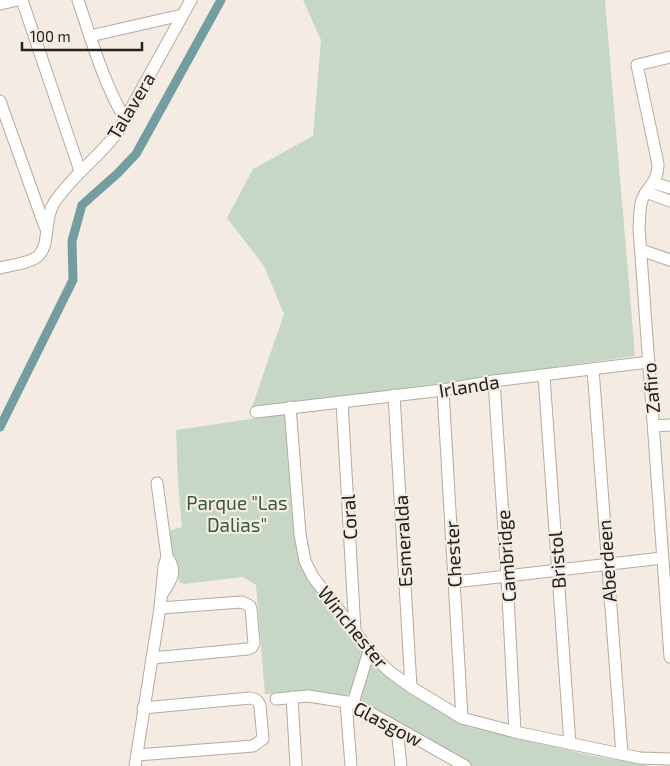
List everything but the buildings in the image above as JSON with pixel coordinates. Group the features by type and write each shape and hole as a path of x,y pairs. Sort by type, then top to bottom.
{"street":[{"path":"0,4 20,0 80,171"},
{"path":"78,0 118,107 125,119"},
{"name":"Talavera","path":"1,265 28,261 37,257 43,250 46,241 49,213 54,202 80,171 109,144 125,119 191,0"},
{"path":"90,36 182,15"},
{"name":"Zafiro","path":"670,56 637,65 658,164 658,170 642,200 640,213 662,558 668,598 670,657"},
{"path":"0,101 46,228"},
{"path":"650,188 670,188"},
{"path":"650,188 670,201"},
{"path":"641,250 670,260"},
{"name":"Irlanda","path":"256,412 443,390 494,381 649,362"},
{"name":"Aberdeen","path":"593,369 622,754"},
{"name":"Bristol","path":"544,376 570,744"},
{"name":"Cambridge","path":"494,381 508,577 515,732"},
{"name":"Chester","path":"443,390 462,718"},
{"name":"Esmeralda","path":"394,395 411,687"},
{"name":"Coral","path":"342,402 355,631"},
{"name":"Winchester","path":"290,407 300,534 305,561 313,577 369,651 389,671 411,687 462,718 515,732 640,758 670,759"},
{"path":"654,426 670,425"},
{"path":"143,708 255,699 259,702 260,706 263,739 253,746 136,760 143,708 160,608 164,566 167,557 157,482"},
{"path":"455,582 662,558"},
{"path":"152,658 248,649 254,643 251,609 250,606 242,602 160,608"},
{"path":"351,766 349,703 369,651"},
{"path":"292,697 296,766"},
{"name":"Glasgow","path":"276,699 315,697 349,703 397,728 452,762 465,766"},
{"path":"397,728 401,766"}],"green space":[{"path":"303,0 605,0 635,356 251,410 284,314 264,266 227,218 253,169 313,136 321,40"},
{"name":"Parque \"Las Dalias\"","path":"286,414 298,556 319,595 364,655 350,692 345,697 319,692 265,694 256,585 243,577 184,584 179,582 177,565 171,553 168,531 182,527 176,430"},
{"path":"374,664 381,667 408,693 468,727 593,756 650,766 472,766 357,701 369,666"}],"waterway":[{"path":"0,427 73,280 72,241 82,205 136,154 221,0"}]}
